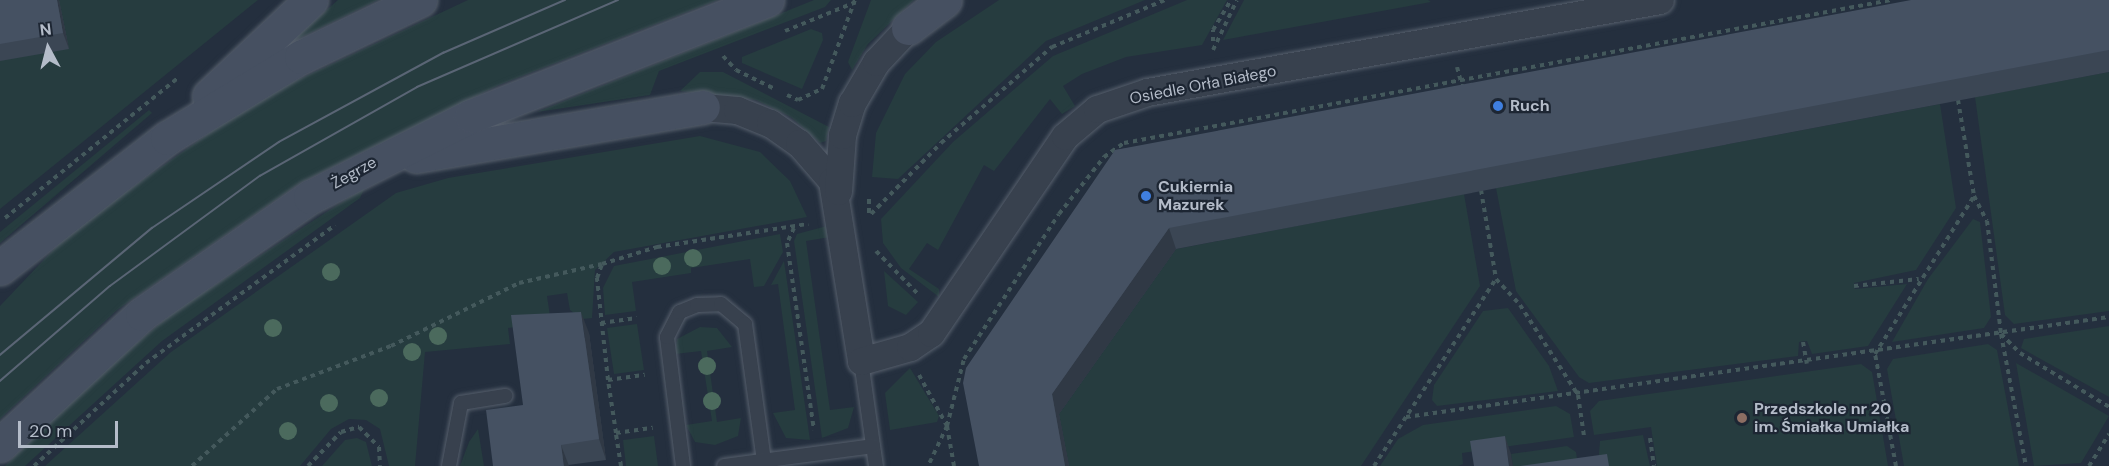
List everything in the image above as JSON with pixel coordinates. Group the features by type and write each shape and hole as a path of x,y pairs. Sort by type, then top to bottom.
{"street":[{"path":"0,268 167,138 311,0"},
{"path":"167,138 301,57 420,0"},
{"name":"Żegrze","path":"0,445 142,314 343,178 471,116 767,0"},
{"path":"861,361 838,191 842,135 852,103 876,62 908,28 945,0"},
{"name":"Osiedle Orła Białego","path":"861,361 910,347 930,333 1065,136 1097,109 1147,92 1660,0"},
{"path":"343,178 444,149 703,107 753,115 786,132 838,191"}],"lane":[{"path":"683,466 667,337 680,312 697,305 721,304 745,324 764,461"},
{"path":"861,361 876,466"},
{"path":"449,466 461,402 505,396"},
{"path":"724,466 873,446"}],"path":[{"path":"873,222 871,213 892,191 1023,68 1052,47 1165,0"},
{"path":"1213,42 1212,30 1231,0"},
{"path":"1219,36 1238,0"},
{"path":"928,466 947,426 964,359 978,332 1085,180 1124,143 1460,77 1891,0"},
{"path":"723,56 736,70 798,100 822,89"},
{"path":"0,222 185,73"},
{"path":"1460,77 1464,96"},
{"path":"1958,100 1974,196 1987,221 2001,334 2026,466"},
{"path":"1481,190 1496,279 1520,305 1578,395 1584,436"},
{"path":"1896,466 1875,354 1919,279 1974,196"},
{"path":"192,466 278,389 391,346 519,283 603,264 657,247 812,223 810,214"},
{"path":"34,466 146,363 343,220"},
{"path":"794,227 787,243 818,454"},
{"path":"875,243 876,254 945,312 978,332"},
{"path":"603,264 597,278 620,465"},
{"path":"1374,466 1496,279"},
{"path":"1854,286 1919,279"},
{"path":"1406,417 1807,364 2109,317"},
{"path":"601,323 637,318"},
{"path":"2001,334 2020,353 2109,407"},
{"path":"1803,342 1807,364"},
{"path":"608,380 645,375"},
{"path":"947,426 954,466"},
{"path":"308,466 340,432 359,428 379,447 380,466"},
{"path":"616,433 653,428"},
{"path":"2089,466 2109,434"},
{"path":"1650,438 1654,466"}],"green space":[{"path":"59,0 258,0 0,209 0,61"},
{"path":"338,0 378,0 291,41"},
{"path":"468,0 718,0 499,85 300,183 117,310 0,419 0,306 73,229 232,117 291,83"},
{"path":"814,0 831,0 825,7 659,71 650,95 537,112"},
{"path":"871,0 914,0 868,44 852,70 848,62"},
{"path":"999,0 1145,0 1046,41 898,179 872,177 876,133 905,74 936,42"},
{"path":"1187,0 1227,0 1202,45 1126,57 1082,74 1063,86 1075,106 1062,114 1050,99 994,171 984,165 938,250 927,243 909,269 939,289 939,297 901,268 883,243 881,219 953,142 1053,56"},
{"path":"1244,0 1428,0 1431,2 1223,40"},
{"path":"811,29 822,33 823,40 802,89 742,63 742,57"},
{"path":"700,72 723,72 829,127 826,141 820,143 791,117 756,100 680,91"},
{"path":"2109,72 2109,311 2014,324 2005,315 1975,97"},
{"path":"1940,104 1956,208 1916,270 1854,283 1855,289 1907,284 1868,346 1812,354 1807,341 1799,342 1798,356 1589,383 1579,377 1516,291 1496,188"},
{"path":"149,110 152,113 0,243 0,232"},
{"path":"700,136 760,152 790,181 807,217 614,252 595,270 592,318 582,319 570,310 567,293 547,296 551,323 508,328 510,344 425,352 415,466 389,466 380,429 366,420 349,419 331,429 300,466 45,466 171,352 396,193 448,178"},
{"path":"365,187 360,198 162,341 25,466 5,466 85,386 175,311"},
{"path":"1464,194 1480,286 1361,466 1069,466 1059,414 1176,249"},
{"path":"1973,219 1980,222 1991,317 1984,328 1892,342 1928,279"},
{"path":"827,226 830,237 806,241 830,410 854,407 848,428 822,438 794,241 797,234"},
{"path":"780,234 783,252 764,286 754,287 750,259 691,268 691,273 632,282 636,311 605,315 603,288 614,266"},
{"path":"784,261 810,440 786,438 773,413 795,410 778,284 771,285"},
{"path":"884,271 918,302 906,315 888,306"},
{"path":"1508,308 1549,366 1558,391 1437,406 1432,400 1434,385 1483,311"},
{"path":"637,324 644,370 614,374 607,328"},
{"path":"2109,326 2109,397 2021,348 2024,339"},
{"path":"700,327 717,328 732,347 707,351 717,422 741,418 738,436 715,445 695,442 686,425 712,421 701,351 675,354 677,339"},
{"path":"1988,344 1997,350 2019,466 1904,466 1887,369 1893,359"},
{"path":"2016,363 2109,416 2081,463 2034,466"},
{"name":"Przedszkole nr 20 im. Śmiałka Umiałka","path":"1861,364 1872,372 1888,466 1657,466 1651,427 1594,435 1590,411 1599,401"},
{"path":"910,368 939,416 937,422 890,430 885,393"},
{"path":"1556,406 1570,414 1574,437 1462,453 1463,464 1458,466 1380,466 1398,439 1423,425"},
{"path":"478,429 484,466 460,466 469,442"},
{"path":"1643,435 1650,466 1598,466 1600,441"},
{"path":"654,436 658,466 626,466 623,440"},
{"path":"357,438 366,442 372,466 322,466 345,440"},
{"path":"1567,446 1576,452 1578,466 1513,466 1511,454"}],"building":[{"path":"0,0 57,0 63,33 0,44"},
{"path":"1911,0 2109,0 2109,50 1169,228 1052,394 1065,466 979,466 963,383 966,368 1115,150"},
{"path":"581,312 599,439 561,445 564,466 493,466 486,410 523,405 511,315"},
{"path":"1505,436 1509,466 1474,466 1470,441"},
{"path":"1607,454 1609,466 1520,466"}],"tram line":[{"path":"0,355 152,228 279,142 443,53 565,0"},
{"path":"0,381 110,286 260,176 417,87 618,0"}],"place":[{"name":"Ruch","path":"1498,106"},
{"name":"Cukiernia Mazurek","path":"1146,196"},
{"name":"Przedszkole nr 20 im. Śmiałka Umiałka","path":"1742,418"}]}
